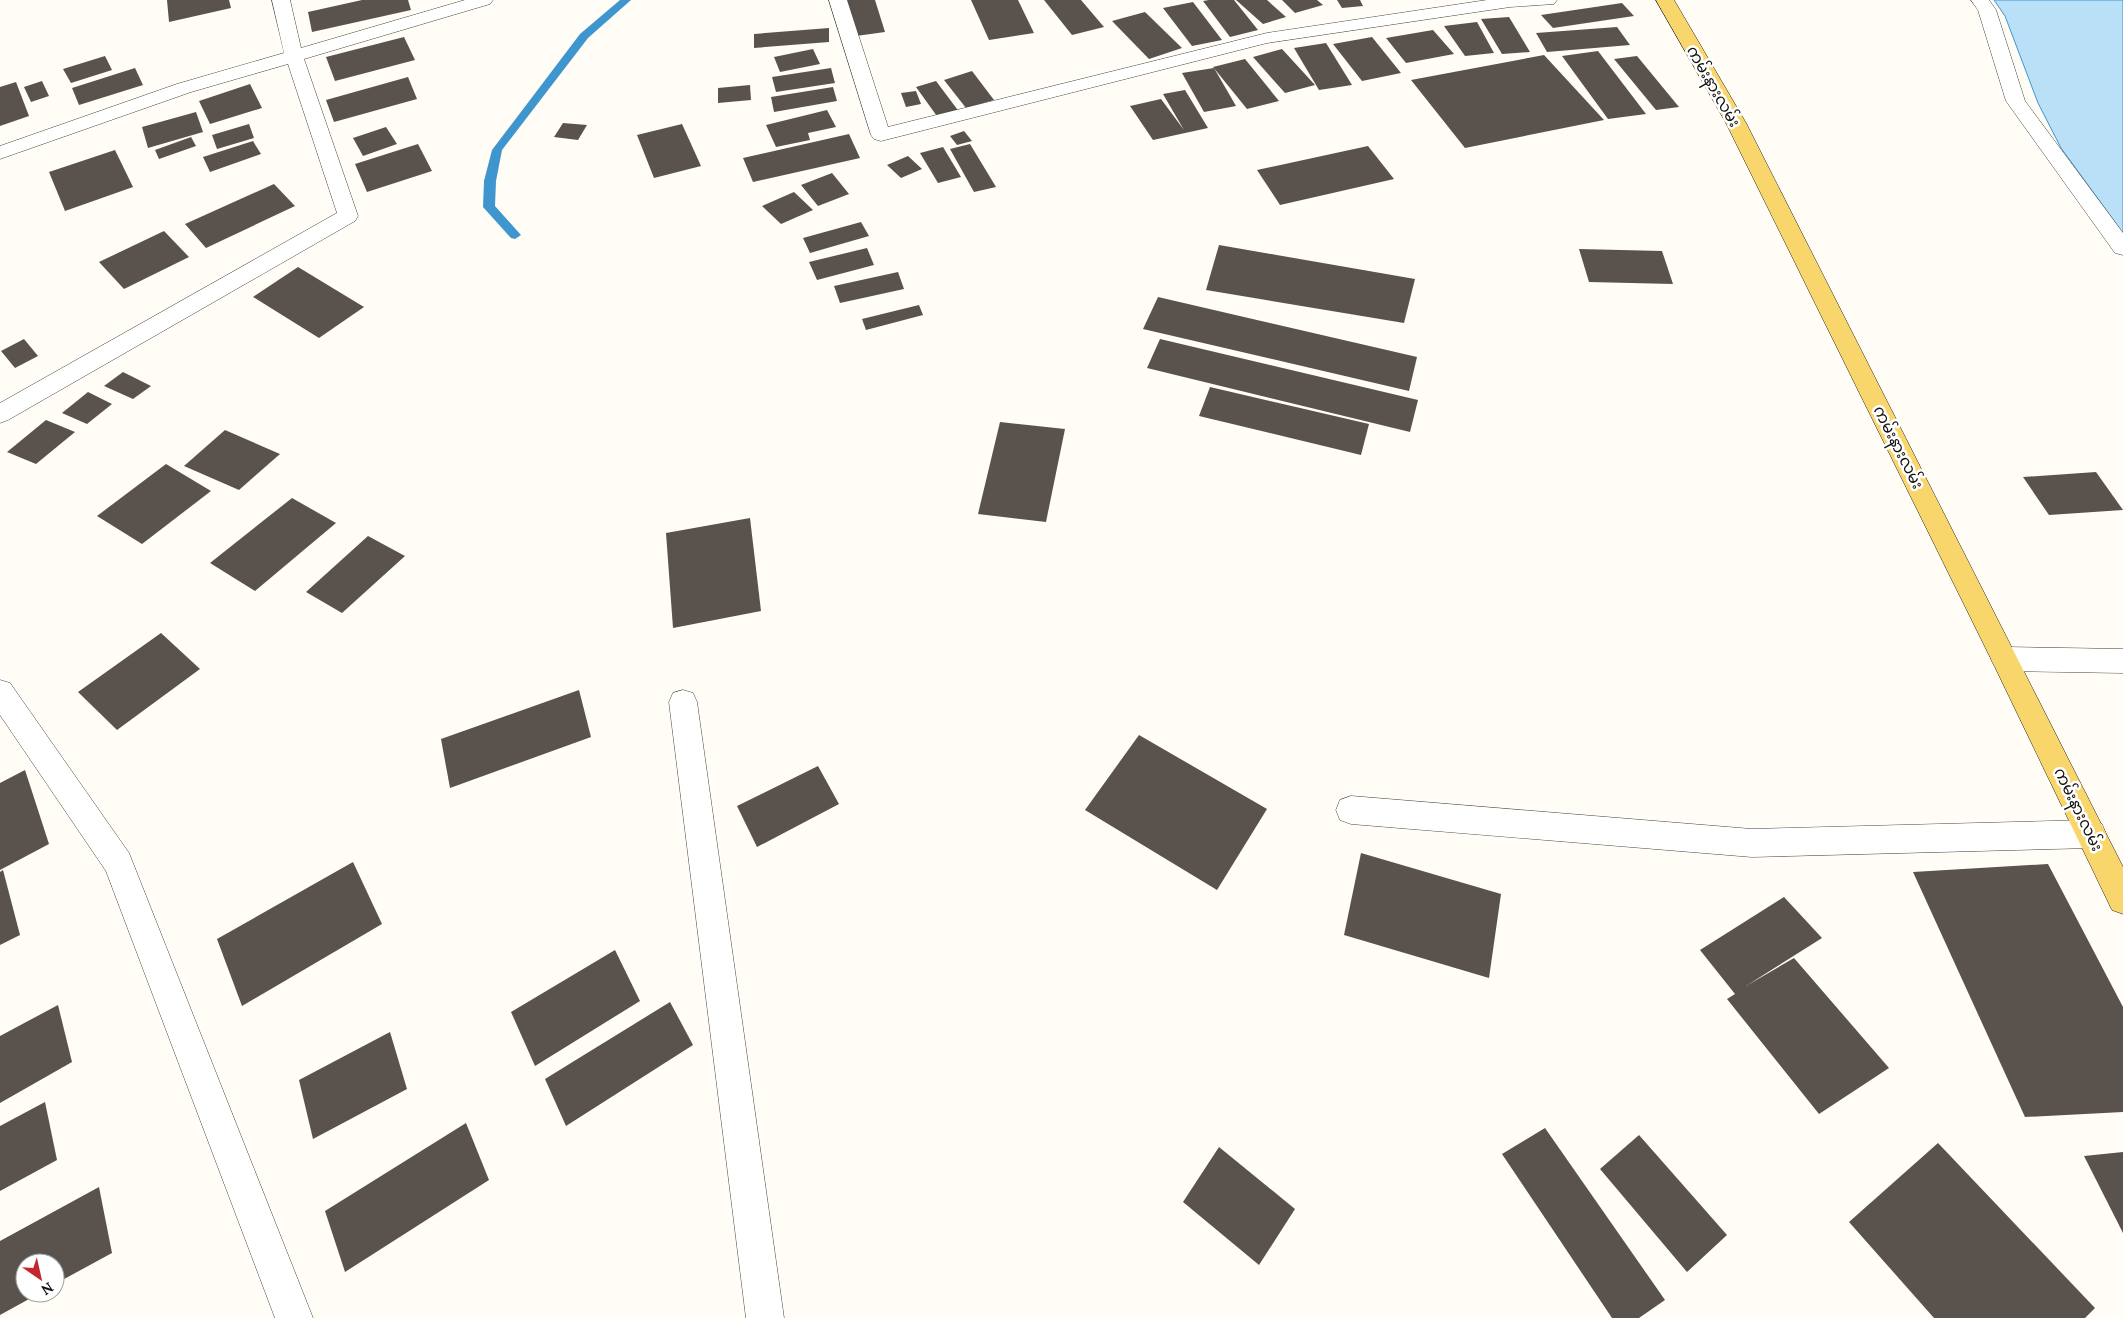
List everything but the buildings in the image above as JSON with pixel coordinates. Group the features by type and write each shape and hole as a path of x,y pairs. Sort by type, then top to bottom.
{"main road":[{"name":"ကမ်းနားလမ်း","path":"1665,0 1736,123 2005,659 2123,899"}],"street":[{"path":"0,414 348,216 294,55 281,0"},
{"path":"0,153 184,88 484,0"},
{"path":"838,0 881,135 1267,38 1510,2 1548,0"},
{"path":"1980,0 1987,10 2016,101 2123,248"},
{"path":"2005,659 2123,661"},
{"path":"0,692 118,863 294,1318"},
{"path":"683,702 765,1318"},
{"path":"1351,810 1752,843 2091,834"}],"water":[{"path":"1994,0 2123,0 2123,233 2061,148 2038,103 2005,16"}],"waterway":[{"path":"515,235 489,207 490,181 497,150 584,36 626,0"}]}
